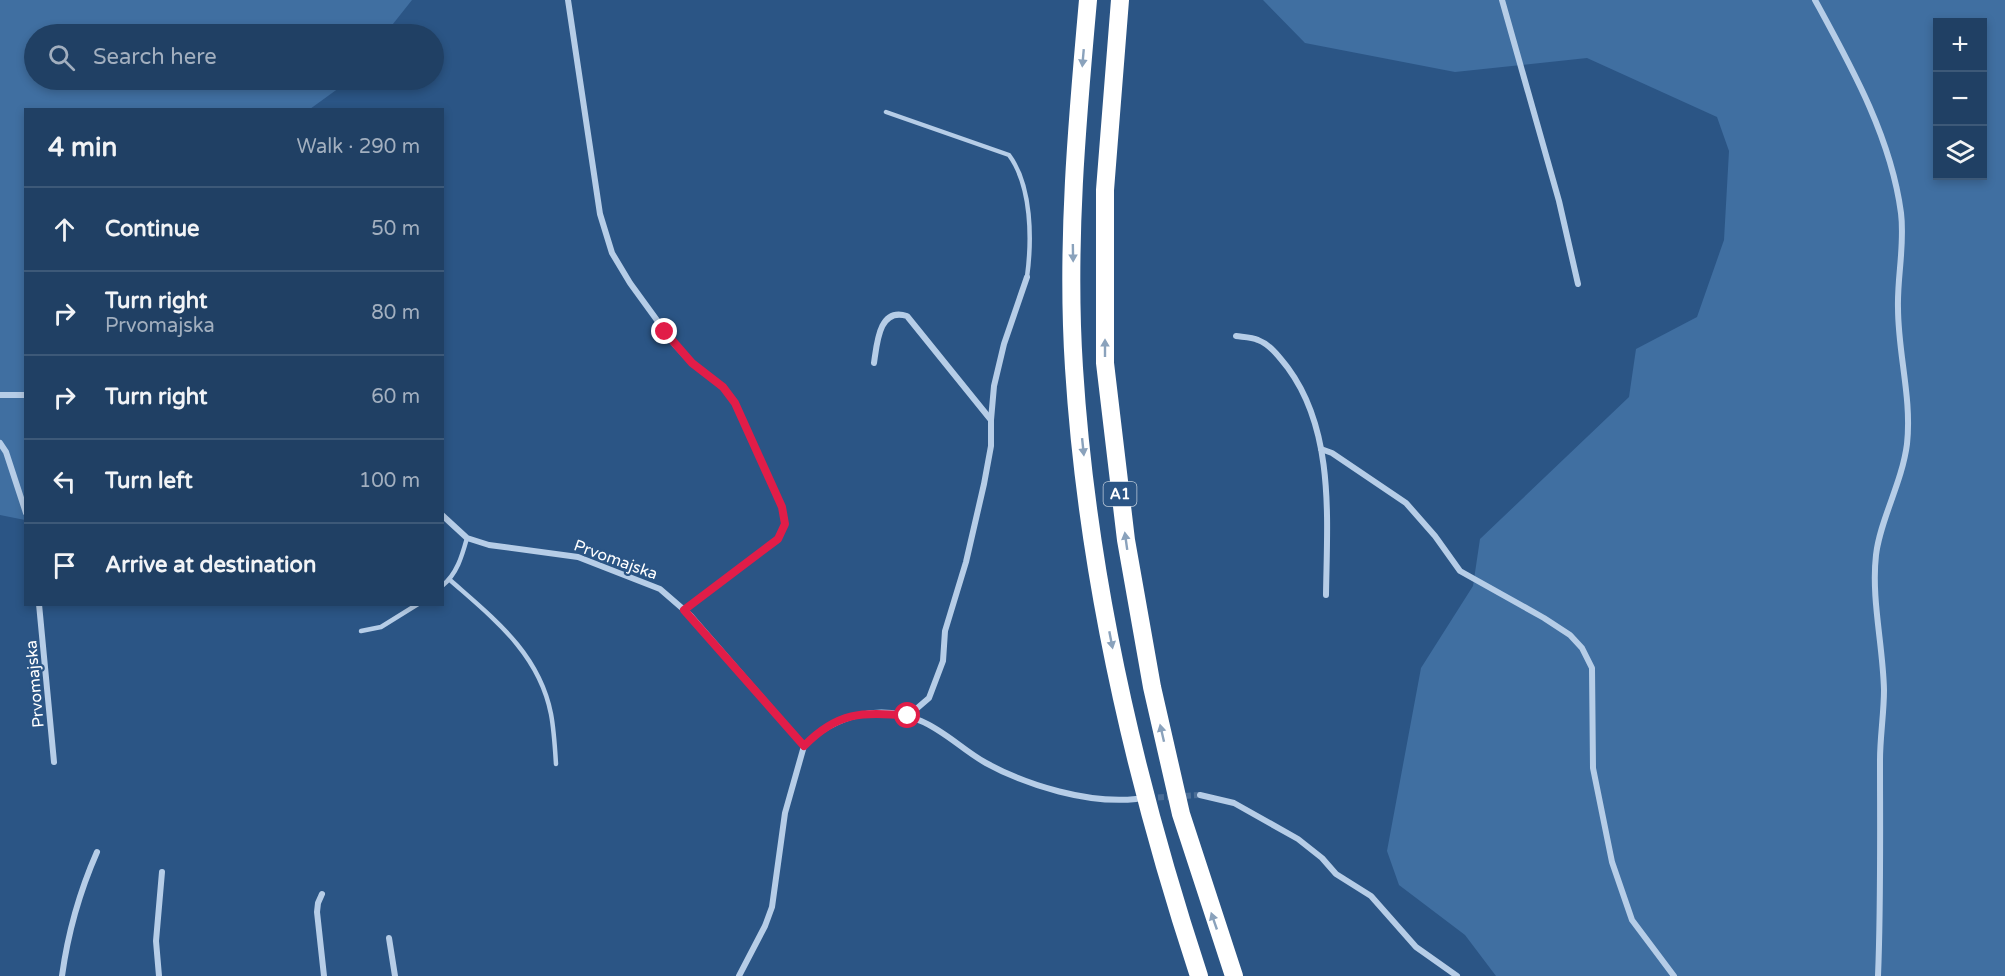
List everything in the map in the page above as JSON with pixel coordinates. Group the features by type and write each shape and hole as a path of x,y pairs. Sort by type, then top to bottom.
{"highway":[{"name":"A1","path":"1088,0 1072,209 1074,367 1093,544 1121,695 1148,812 1200,976"},
{"name":"A1","path":"1120,0 1105,190 1105,363 1126,540 1152,687 1181,814 1234,976"}],"street":[{"path":"568,0 600,214 612,253 630,283 675,345 692,363 723,387 735,403 782,507 785,524 778,539 684,610"},
{"path":"1502,0 1559,201 1578,284"},
{"path":"1815,0 1862,88 1878,129 1901,214 1898,308 1907,399 1907,443 1899,481 1876,553 1875,593 1883,656 1884,704 1880,756 1881,881 1878,976"},
{"path":"908,716 929,698 943,661 945,631 966,562 984,484 991,446 994,386 1004,344 1027,277"},
{"path":"874,363 883,324 890,316 898,313 907,316 991,420"},
{"path":"1236,336 1259,340 1283,362 1306,400 1321,449 1327,525 1326,595"},
{"path":"0,394 24,395"},
{"path":"0,443 6,452 24,507"},
{"path":"1321,449 1332,453 1406,503 1435,536 1460,571 1544,618 1570,635 1582,648 1592,668 1593,768 1612,862 1632,920 1674,976"},
{"name":"Prvomajska","path":"444,517 467,538 489,545 578,556 660,589 684,610 804,746"},
{"name":"Prvomajska","path":"39,606 54,762"},
{"path":"739,976 772,908 785,813 804,746 816,734 835,721 852,715 874,713 908,716 937,730 987,764 1015,776 1074,795 1115,801 1136,799"},
{"path":"1200,795 1234,803 1299,839 1336,874 1371,896 1416,947 1457,976"},
{"path":"62,976 72,920 82,887 97,852"},
{"path":"159,976 156,941 162,872"},
{"path":"322,894 317,912 324,976"},
{"path":"389,938 395,976"}],"lane":[{"path":"886,112 1009,155 1016,164 1023,184 1028,216 1030,260 1027,277"},
{"path":"444,584 450,580 459,565 467,538"},
{"path":"450,580 506,629 533,666 551,713 556,764"},
{"path":"361,631 381,627 415,606"}],"shaded area":[{"path":"0,0 412,0 393,24 24,24 24,90 336,90 311,108 24,108 24,520 0,515"},
{"path":"1263,0 2005,0 2005,976 1496,976 1465,935 1399,885 1387,851 1421,668 1473,586 1480,539 1629,397 1636,349 1697,317 1724,240 1729,151 1717,117 1587,58 1455,72 1305,43"}],"tunnel":[{"path":"1149,798 1200,795"}],"route":[{"path":"665,332 692,363 723,387 735,403 782,507 785,524 778,539 684,610 734,664 790,733 804,746 816,734 835,721 852,715 874,713 908,716"}]}
